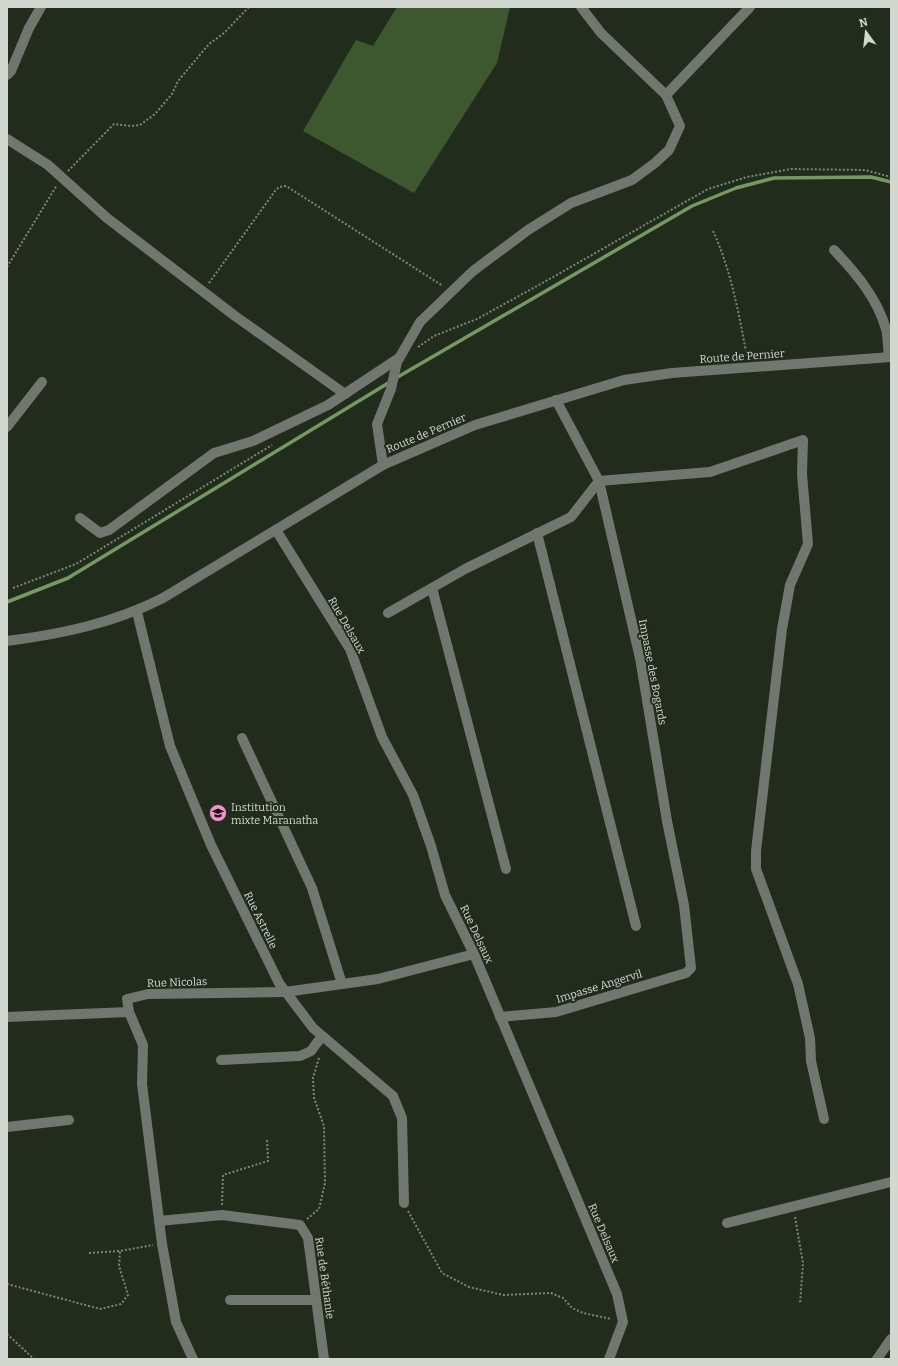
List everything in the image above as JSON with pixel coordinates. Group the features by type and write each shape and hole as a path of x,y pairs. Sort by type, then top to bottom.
{"street":[{"path":"7,75 11,71 29,28 41,7"},
{"path":"383,465 377,424 391,389 398,360 420,322 473,270 528,230 571,203 632,180 655,163 669,150 680,126 666,96 602,33 581,7"},
{"path":"666,96 750,7"},
{"path":"7,139 48,165 107,218 203,291 345,394"},
{"path":"834,250 865,286 878,308 886,331 890,357"},
{"name":"Route de Pernier","path":"7,641 96,625 137,612 163,598 383,465 475,425 624,380 672,373 890,357"},
{"path":"80,518 100,533 109,530 214,453 267,435 328,405 398,360"},
{"path":"7,427 42,382"},
{"name":"Impasse des Bogards","path":"556,400 599,481 640,658 667,821 684,904 690,959"},
{"path":"388,613 465,569 572,517 599,481 710,472 803,440 802,474 808,544 790,585 782,629 756,851 756,869 798,984 810,1038 811,1061 824,1119"},
{"name":"Rue Delsaux","path":"276,530 350,649 382,736 413,795 431,846 445,895 474,954 617,1294 623,1322"},
{"path":"537,533 636,926"},
{"path":"432,588 506,869"},
{"name":"Rue Astrelle","path":"137,612 170,746 183,780 211,845 285,992 313,1028 393,1096 402,1118 404,1203"},
{"path":"242,738 312,888 342,984"},
{"name":"Rue Nicolas","path":"129,1012 127,999 148,994 285,992 378,979 474,954"},
{"name":"Impasse Angervil","path":"500,1017 556,1012 686,973 691,968 690,959"},
{"path":"7,1017 129,1012 143,1045 142,1084 162,1244 176,1322 193,1359"},
{"path":"222,1060 300,1056 311,1051 322,1036"},
{"path":"7,1127 69,1120"},
{"path":"727,1222 891,1182"},
{"path":"159,1221 222,1215 300,1225"},
{"name":"Rue de Béthanie","path":"300,1225 308,1238 324,1359"},
{"path":"230,1300 316,1300"},
{"path":"609,1359 623,1322"},
{"path":"877,1359 891,1339"}],"path":[{"path":"7,267 62,178 114,124 131,126 140,125 155,114 172,94 178,81 208,44 224,33 249,7"},
{"path":"415,349 434,336 477,319 708,189 747,177 791,169 865,170 891,177"},
{"path":"203,291 275,191 279,187 286,186 451,291"},
{"path":"713,231 721,249 730,277 749,368"},
{"path":"13,588 76,564 278,441"},
{"path":"300,1225 319,1209 325,1183 324,1126 314,1098 313,1078"},
{"path":"222,1215 224,1175 268,1161 267,1139"},
{"path":"404,1203 442,1273 470,1287 503,1295 551,1293 563,1298 572,1308 583,1313 623,1322"},
{"path":"792,1206 803,1263 800,1304"},
{"path":"89,1253 120,1251 162,1244"},
{"path":"7,1284 100,1308 121,1304 128,1295 119,1266 120,1251"},
{"path":"7,1334 34,1359"}],"green space":[{"path":"397,7 510,7 497,63 414,193 303,131 356,40 373,46"}],"waterway":[{"path":"396,378 692,206 736,188 774,178 871,177 891,182"},
{"path":"7,602 68,578 390,382"}],"place":[{"name":"Institution mixte Maranatha","path":"218,813"}]}
